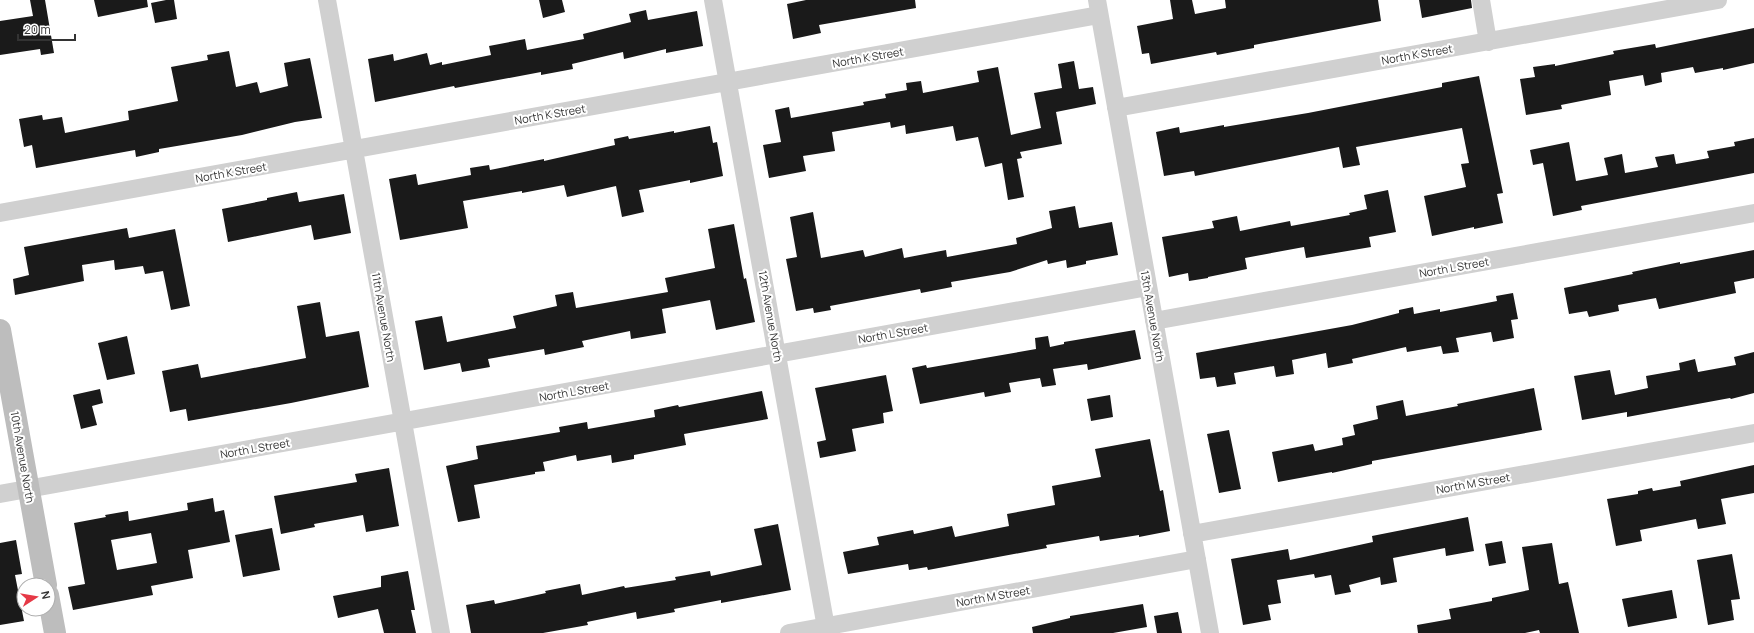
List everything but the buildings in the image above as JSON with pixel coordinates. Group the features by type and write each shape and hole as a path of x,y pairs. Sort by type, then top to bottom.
{"main road":[{"name":"10th Avenue North","path":"0,330 45,577"},
{"path":"52,617 55,633"}],"street":[{"name":"11th Avenue North","path":"327,0 441,633"},
{"name":"12th Avenue North","path":"713,0 827,630"},
{"path":"1481,0 1488,42"},
{"name":"North K Street","path":"1116,108 1718,0"},
{"name":"North K Street","path":"0,214 728,82 1098,8"},
{"name":"13th Avenue North","path":"1098,8 1210,633"},
{"name":"North L Street","path":"1154,321 1754,213"},
{"name":"North L Street","path":"0,494 1148,287"},
{"name":"North M Street","path":"1192,534 1754,433"},
{"name":"North M Street","path":"789,633 827,630 1197,559"}]}
